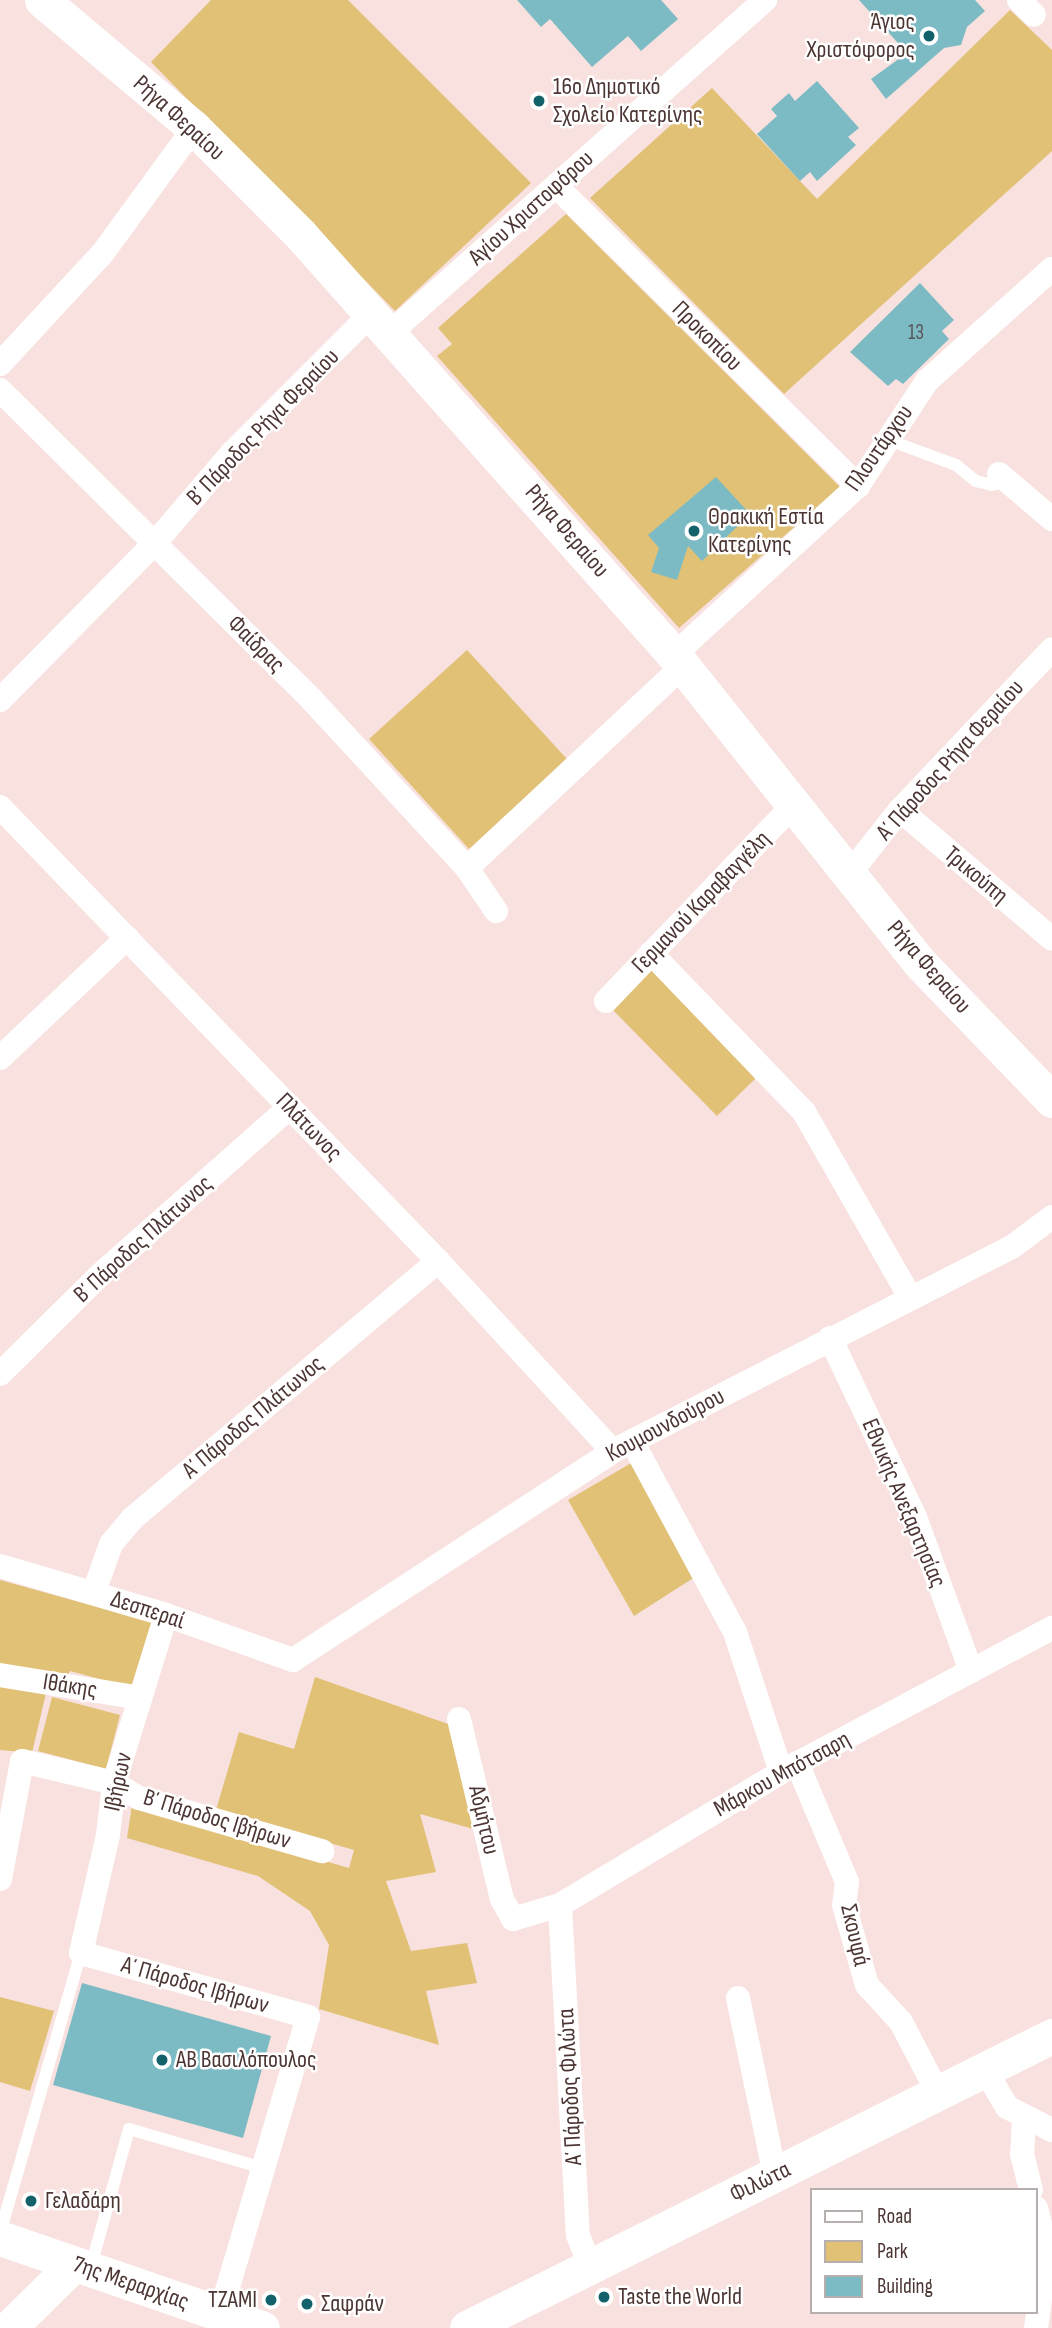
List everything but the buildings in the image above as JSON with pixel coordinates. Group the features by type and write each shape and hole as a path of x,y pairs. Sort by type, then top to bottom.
{"street":[{"name":"Ρήγα Φεραίου","path":"42,0 194,128 381,323 679,660 796,802 920,963 1052,1100"},
{"name":"Αγίου Χριστοφόρου","path":"381,323 556,186 765,0"},
{"path":"0,364 102,254 194,128"},
{"name":"Προκοπίου","path":"556,186 858,486"},
{"name":"Πλουτάρχου","path":"467,868 858,486 886,439 927,381 1052,269"},
{"name":"Β΄ Πάροδος Ρήγα Φεραίου","path":"0,701 155,543 232,453 381,323"},
{"name":"Φαίδρας","path":"0,390 312,700 467,868 496,911"},
{"path":"1003,477 1052,519"},
{"name":"Α΄ Πάροδος Ρήγα Φεραίου","path":"850,873 900,810 1052,649"},
{"name":"Γερμανού Καραβαγγέλη","path":"606,1001 796,802"},
{"name":"Πλάτωνος","path":"0,807 438,1261 622,1446"},
{"name":"Τρικούπη","path":"900,810 1052,939"},
{"path":"0,1058 127,937"},
{"path":"651,953 804,1112 910,1297"},
{"name":"Β΄ Πάροδος Πλάτωνος","path":"0,1374 100,1275 290,1107"},
{"name":"Κουμουνδούρου","path":"293,1660 622,1446 1012,1247 1052,1217"},
{"name":"Α΄ Πάροδος Πλάτωνος","path":"94,1592 111,1544 133,1518 438,1261"},
{"name":"Εθνικής Ανεξαρτησίας","path":"830,1338 915,1517 971,1671"},
{"name":"Σκουφά","path":"622,1446 735,1632 789,1767 847,1882 844,1905 867,1985 901,2022 939,2095"},
{"name":"Δεσπεραί","path":"0,1566 166,1615 293,1660"},
{"name":"Ιβήρων","path":"81,1953 108,1835 114,1783 166,1615"},
{"name":"Μάρκου Μπότσαρη","path":"513,1919 560,1905 789,1767 971,1671 1050,1634"},
{"name":"Ιθάκης","path":"0,1675 140,1698"},
{"name":"Αδμήτου","path":"459,1719 502,1899 513,1919"},
{"name":"Β΄ Πάροδος Ιβήρων","path":"0,1880 22,1761 114,1783 139,1798 322,1851"},
{"name":"Α΄ Πάροδος Φιλώτα","path":"560,1905 578,2235 590,2267"},
{"name":"Α΄ Πάροδος Ιβήρων","path":"81,1953 308,2017 263,2168"},
{"path":"738,1997 775,2175"},
{"name":"Φιλώτα","path":"467,2328 939,2095 1052,2036"},
{"path":"985,2070 1007,2108 1052,2130"},
{"path":"1024,2118 1022,2154 1030,2188"},
{"path":"220,2314 263,2168"},
{"path":"1038,2216 1047,2250 1038,2314"},
{"name":"7ης Μεραρχίας","path":"0,2236 261,2328"},
{"path":"12,2315 82,2267"}],"lane":[{"path":"886,439 956,465 976,481 992,485 1003,477"},
{"path":"0,2236 81,1953"},
{"path":"82,2267 129,2129 263,2168"}],"green space":[{"path":"211,0 348,0 531,183 395,311 151,62"},
{"path":"1010,10 1052,50 1052,151 784,394 590,198 712,88 817,199"},
{"path":"566,214 840,487 679,628 437,356 452,344 438,328"},
{"path":"467,650 567,759 469,849 369,739"},
{"path":"649,963 759,1075 717,1116 608,1005"},
{"path":"633,1462 698,1575 634,1616 568,1500"},
{"path":"0,1580 155,1623 137,1689 70,1671 65,1679 50,1676 32,1753 0,1750"},
{"path":"315,1677 451,1725 477,1830 420,1814 436,1872 386,1881 411,1951 467,1943 477,1983 426,1991 439,2045 319,2009 329,1945 310,1911 258,1876 127,1838 132,1805 349,1868 354,1850 216,1810 239,1732 294,1749"},
{"path":"52,1697 120,1715 106,1769 38,1751"},
{"path":"0,1997 54,2011 30,2091 0,2082"}],"place":[{"name":"Άγιος Χριστόφορος","path":"929,36"},
{"name":"16ο Δημοτικό Σχολείο Κατερίνης","path":"539,101"},
{"name":"Θρακική Εστία Κατερίνης","path":"694,531"},
{"name":"ΑΒ Βασιλόπουλος","path":"162,2060"},
{"name":"Γελαδάρη","path":"31,2201"},
{"name":"Taste the World","path":"604,2297"},
{"name":"ΤΖΑΜΙ","path":"271,2300"},
{"name":"Σαφράν","path":"307,2304"}]}
